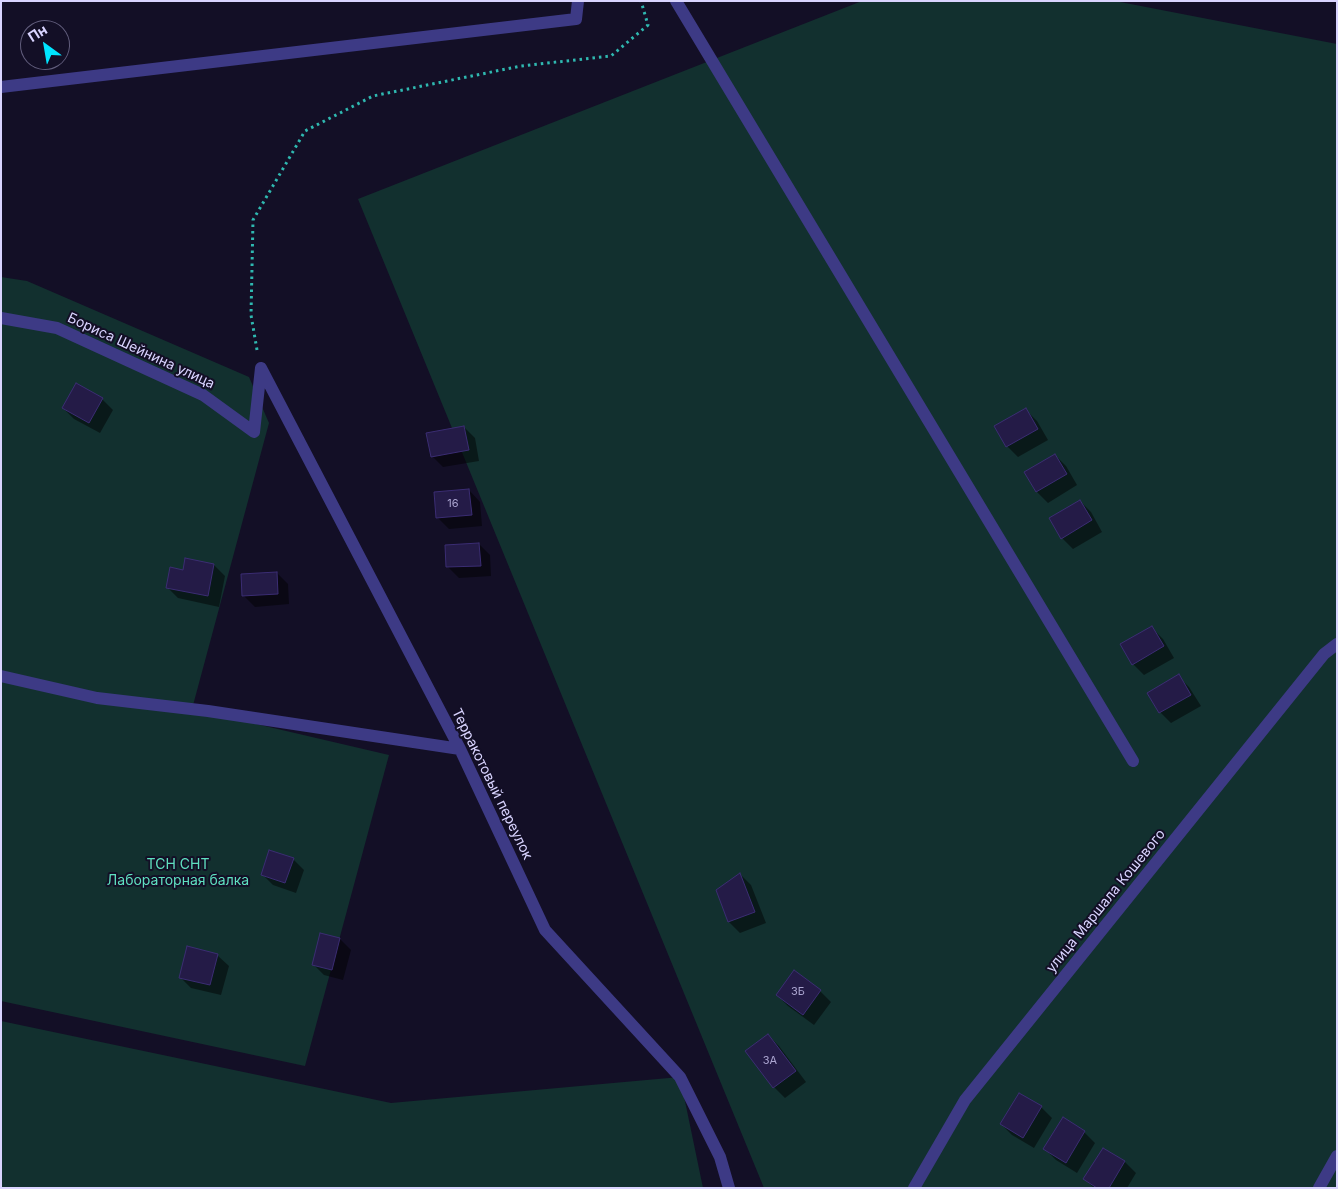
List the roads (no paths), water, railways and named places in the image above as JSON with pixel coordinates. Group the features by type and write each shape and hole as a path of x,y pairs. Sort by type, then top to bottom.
{"street":[{"path":"1,87 576,19 578,1"},
{"path":"676,1 1133,760"},
{"name":"Бориса Шейнина улица","path":"1,318 57,328 203,394 254,432 260,368"},
{"name":"Терракотовый переулок","path":"260,368 460,749 545,930 680,1077 720,1157 729,1188"},
{"name":"улица Маршала Кошевого","path":"914,1188 965,1100 1324,654 1337,644"},
{"path":"1,676 97,698 208,711 376,738 460,749"},
{"path":"1319,1188 1337,1156"}],"park label":[{"name":"ТСН СНТ Лабораторная балка","path":"178,874"}]}
